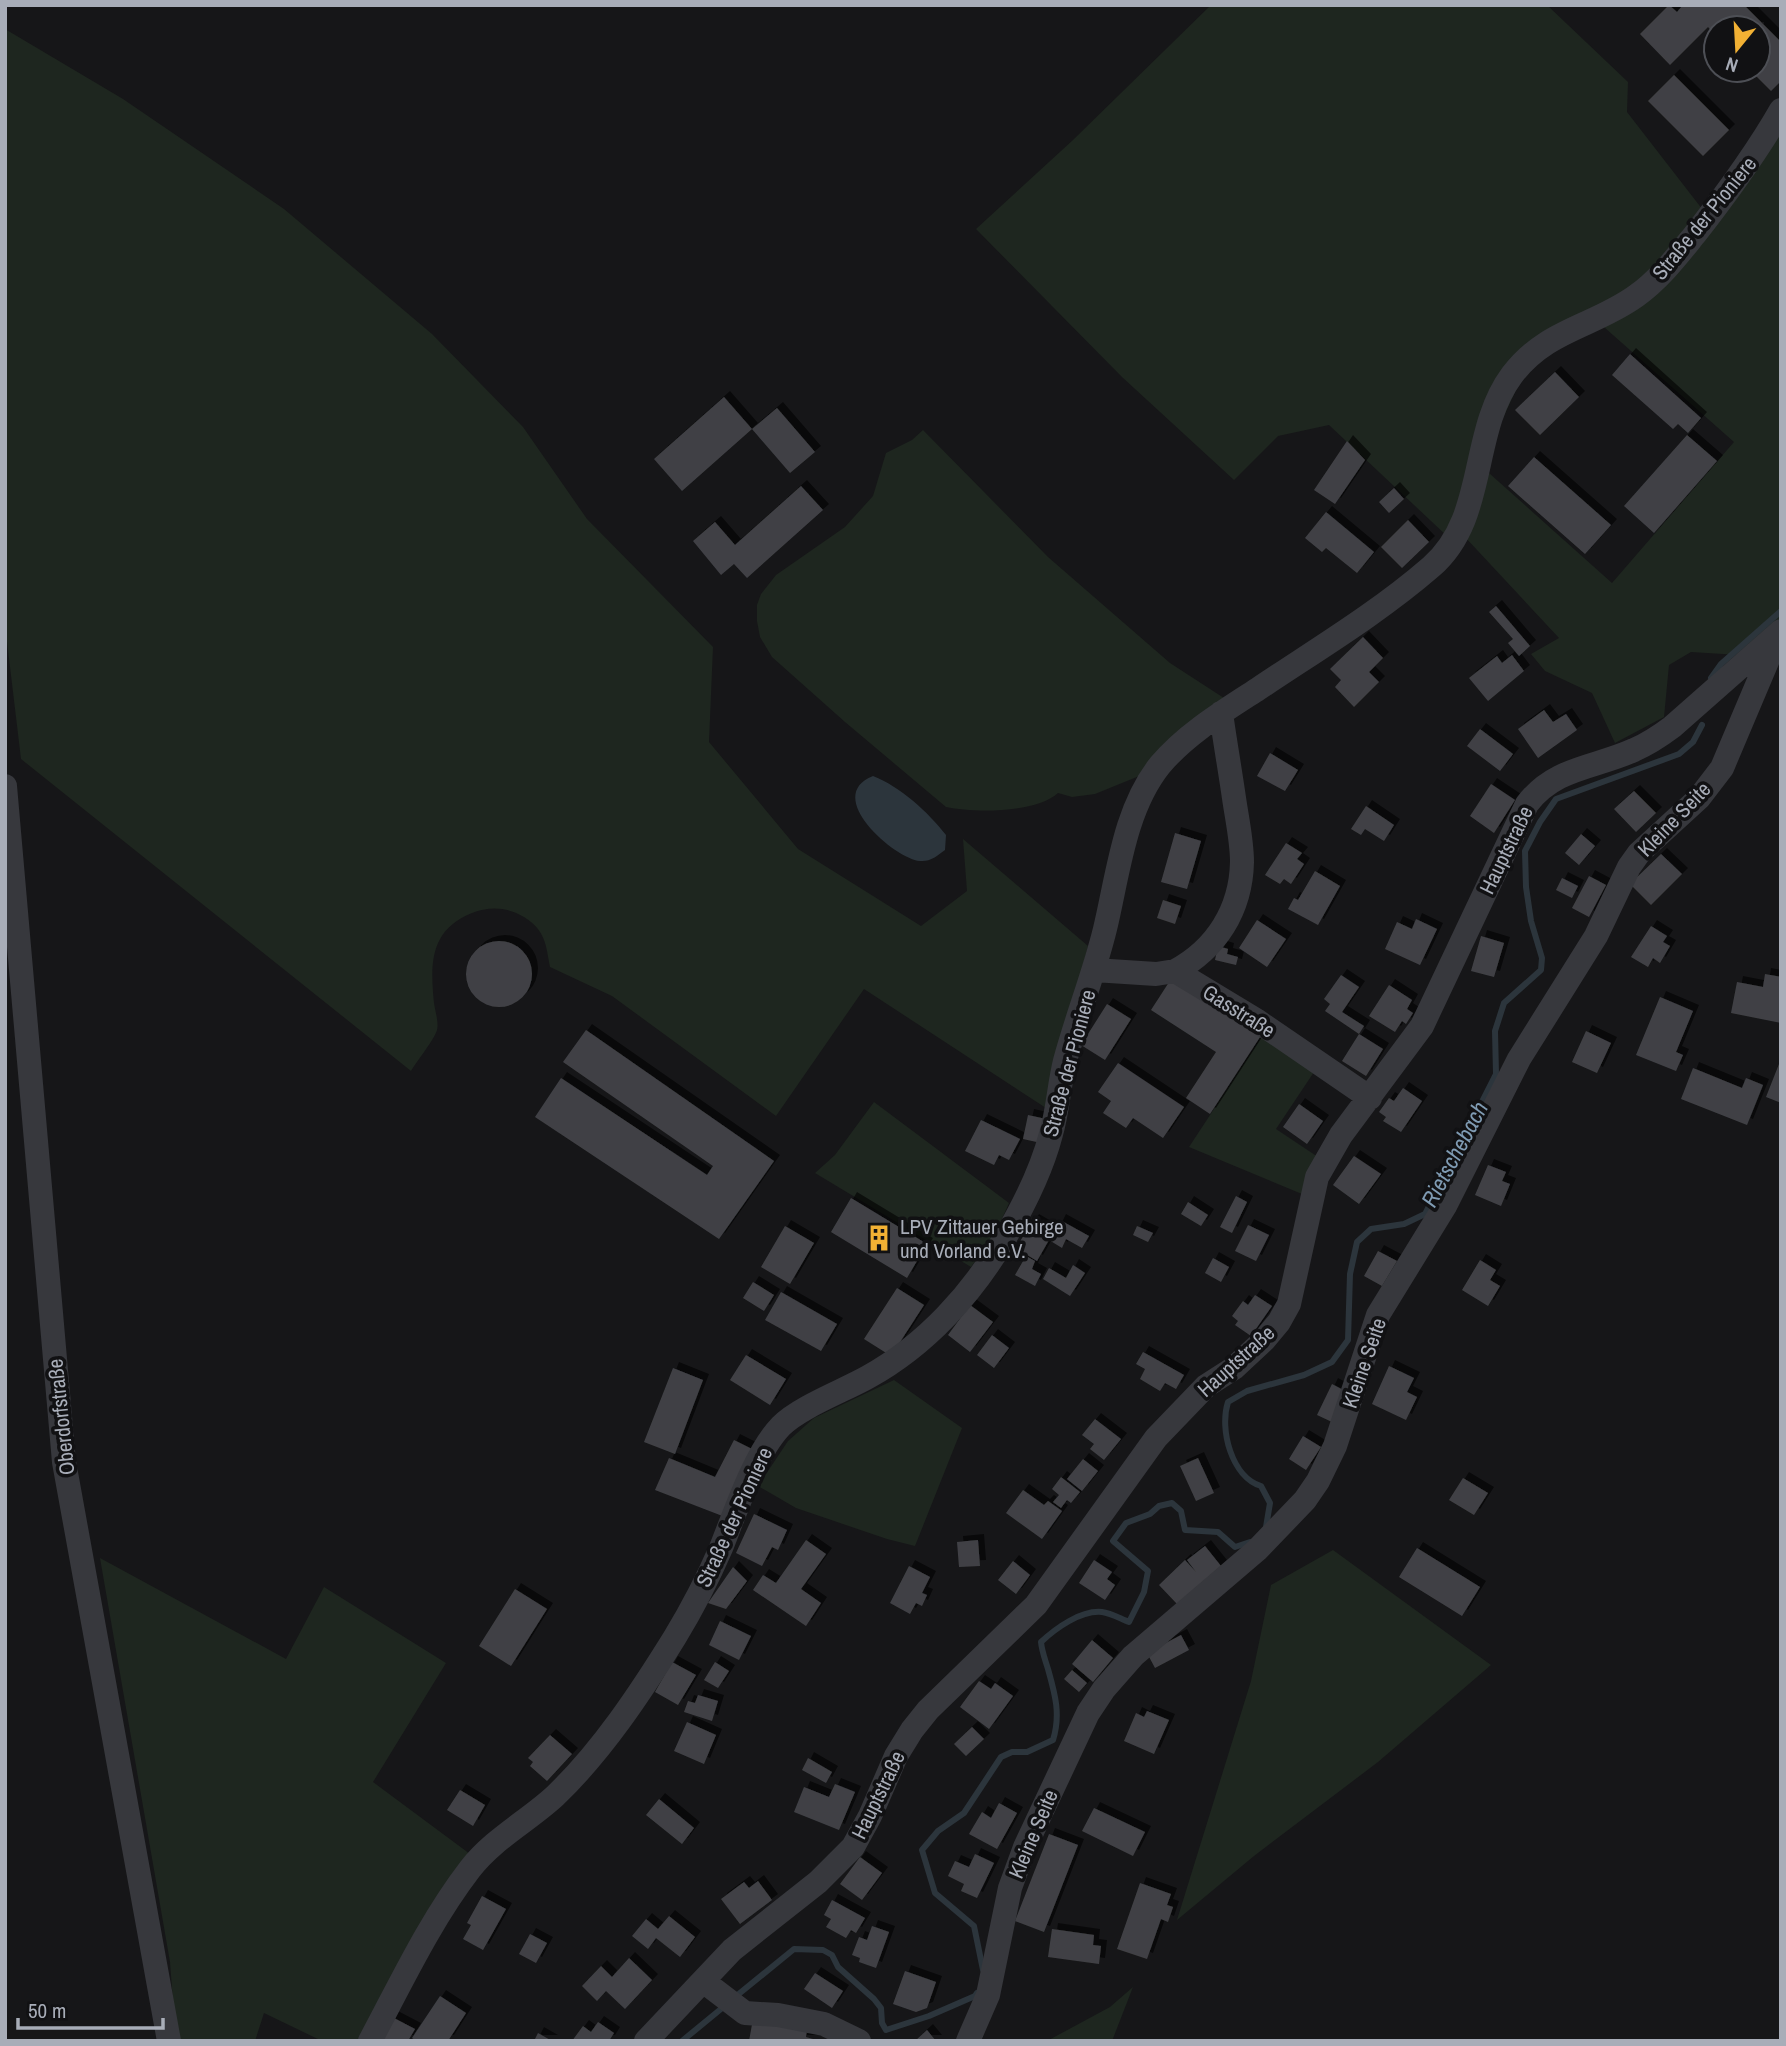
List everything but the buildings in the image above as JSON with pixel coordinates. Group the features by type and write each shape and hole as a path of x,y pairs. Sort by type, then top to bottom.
{"street":[{"name":"Straße der Pioniere","path":"370,2041 426,1939 472,1866 490,1847 560,1791 589,1759 676,1636 716,1558 745,1488 780,1427 911,1350 950,1312 992,1259 1042,1161 1052,1130 1065,1060 1094,970 1129,826 1153,774 1171,753 1221,713 1361,620 1444,555 1455,541 1469,507 1490,413 1514,373 1543,344 1631,300 1649,286 1676,258 1717,207 1751,160 1781,110"},
{"name":"Hauptstraße","path":"646,2041 709,1986 732,1950 818,1882 853,1847 896,1756 912,1730 1036,1605 1156,1438 1206,1386 1234,1368 1279,1322 1289,1304 1317,1177 1341,1135 1422,1026 1527,804 1538,789 1568,772 1633,751 1656,739 1780,631"},
{"name":"Kleine Seite","path":"968,2041 988,1995 1010,1888 1025,1847 1088,1713 1104,1689 1133,1656 1257,1550 1305,1500 1318,1481 1335,1446 1378,1315 1445,1206 1519,1059 1596,936 1629,867 1639,853 1699,798 1721,768 1780,631"},
{"path":"1094,970 1156,974 1175,971 1196,960 1222,930 1240,882 1241,843 1221,713"},
{"name":"Oberdorfstraße","path":"5,786 64,1462 169,2041"},
{"name":"Gasstraße","path":"1175,971 1256,1020 1370,1098"},
{"path":"709,1986 745,2013 778,2015 824,2024 859,2041"}],"shaded area":[{"path":"1211,5 1547,5 1628,82 1627,112 1706,214 1648,284 1540,338 1448,537 1329,425 1278,436 1234,480 1122,377 976,229 1073,140"},
{"path":"5,29 123,99 284,209 432,334 523,427 587,519 713,647 709,742 798,849 921,926 967,891 963,839 1088,946 1046,1108 864,989 776,1116 612,996 550,967 546,945 536,927 512,911 498,909 478,911 458,920 440,938 432,974 437,1030 411,1071 21,759 5,625"},
{"path":"1781,121 1781,617 1739,655 1691,652 1669,665 1664,717 1615,743 1592,693 1545,671 1531,654 1559,638 1464,536 1480,465 1612,583 1734,442 1596,320 1641,300"},
{"path":"923,430 1048,557 1170,663 1227,700 1149,772 1095,794 1072,797 1058,793 1048,800 1021,808 973,810 946,807 772,657 760,637 757,621 757,605 761,594 776,575 845,527 873,496 886,453 912,440"},
{"path":"873,776 904,793 931,818 946,835 945,850 930,860 909,858 895,850 868,825 859,811 855,797 859,785"},
{"path":"1266,1030 1318,1066 1276,1129 1318,1157 1302,1194 1189,1147"},
{"path":"874,1102 1009,1203 996,1232 971,1267 815,1173 835,1155"},
{"path":"894,1380 962,1428 915,1546 796,1508 758,1486 788,1441 814,1418"},
{"path":"1333,1550 1491,1665 1378,1762 1254,1856 1177,1920 1251,1681 1271,1585"},
{"path":"100,1558 286,1659 324,1587 446,1663 373,1782 470,1854 363,2041 322,2041 264,2013 255,2041 180,2041 170,1962"},
{"path":"1133,1987 1112,2041 1047,2041 1110,2007"}],"waterway":[{"name":"Rietschebach","path":"1711,678 1721,664 1781,611"},
{"name":"Rietschebach","path":"1266,1527 1270,1503 1261,1486 1242,1473 1230,1451 1225,1426 1228,1402 1247,1391 1304,1375 1332,1362 1348,1340 1350,1274 1357,1242 1371,1229 1404,1224 1425,1214 1496,1074 1495,1031 1504,1003 1541,970 1542,958 1531,921 1526,887 1525,851 1540,822 1556,799 1679,754 1693,742 1702,725"},
{"name":"Rietschebach","path":"983,1970 974,1926 935,1893 922,1850 938,1831 964,1813 1001,1757 1012,1752 1027,1752 1053,1740 1057,1721 1056,1704 1041,1642 1061,1626 1094,1612 1129,1622 1144,1592 1148,1571 1113,1541 1126,1523 1150,1514 1159,1506 1172,1503 1181,1511 1185,1530 1218,1532 1235,1547 1250,1542"},
{"name":"Rietschebach","path":"735,1997 794,1949 823,1950 832,1955 838,1967 881,2008 882,2023 886,2030 929,2016 977,1993"},
{"name":"Rietschebach","path":"682,2041 727,2004"}],"place":[{"name":"LPV Zittauer Gebirge und Vorland e.V.","path":"879,1238"}]}
